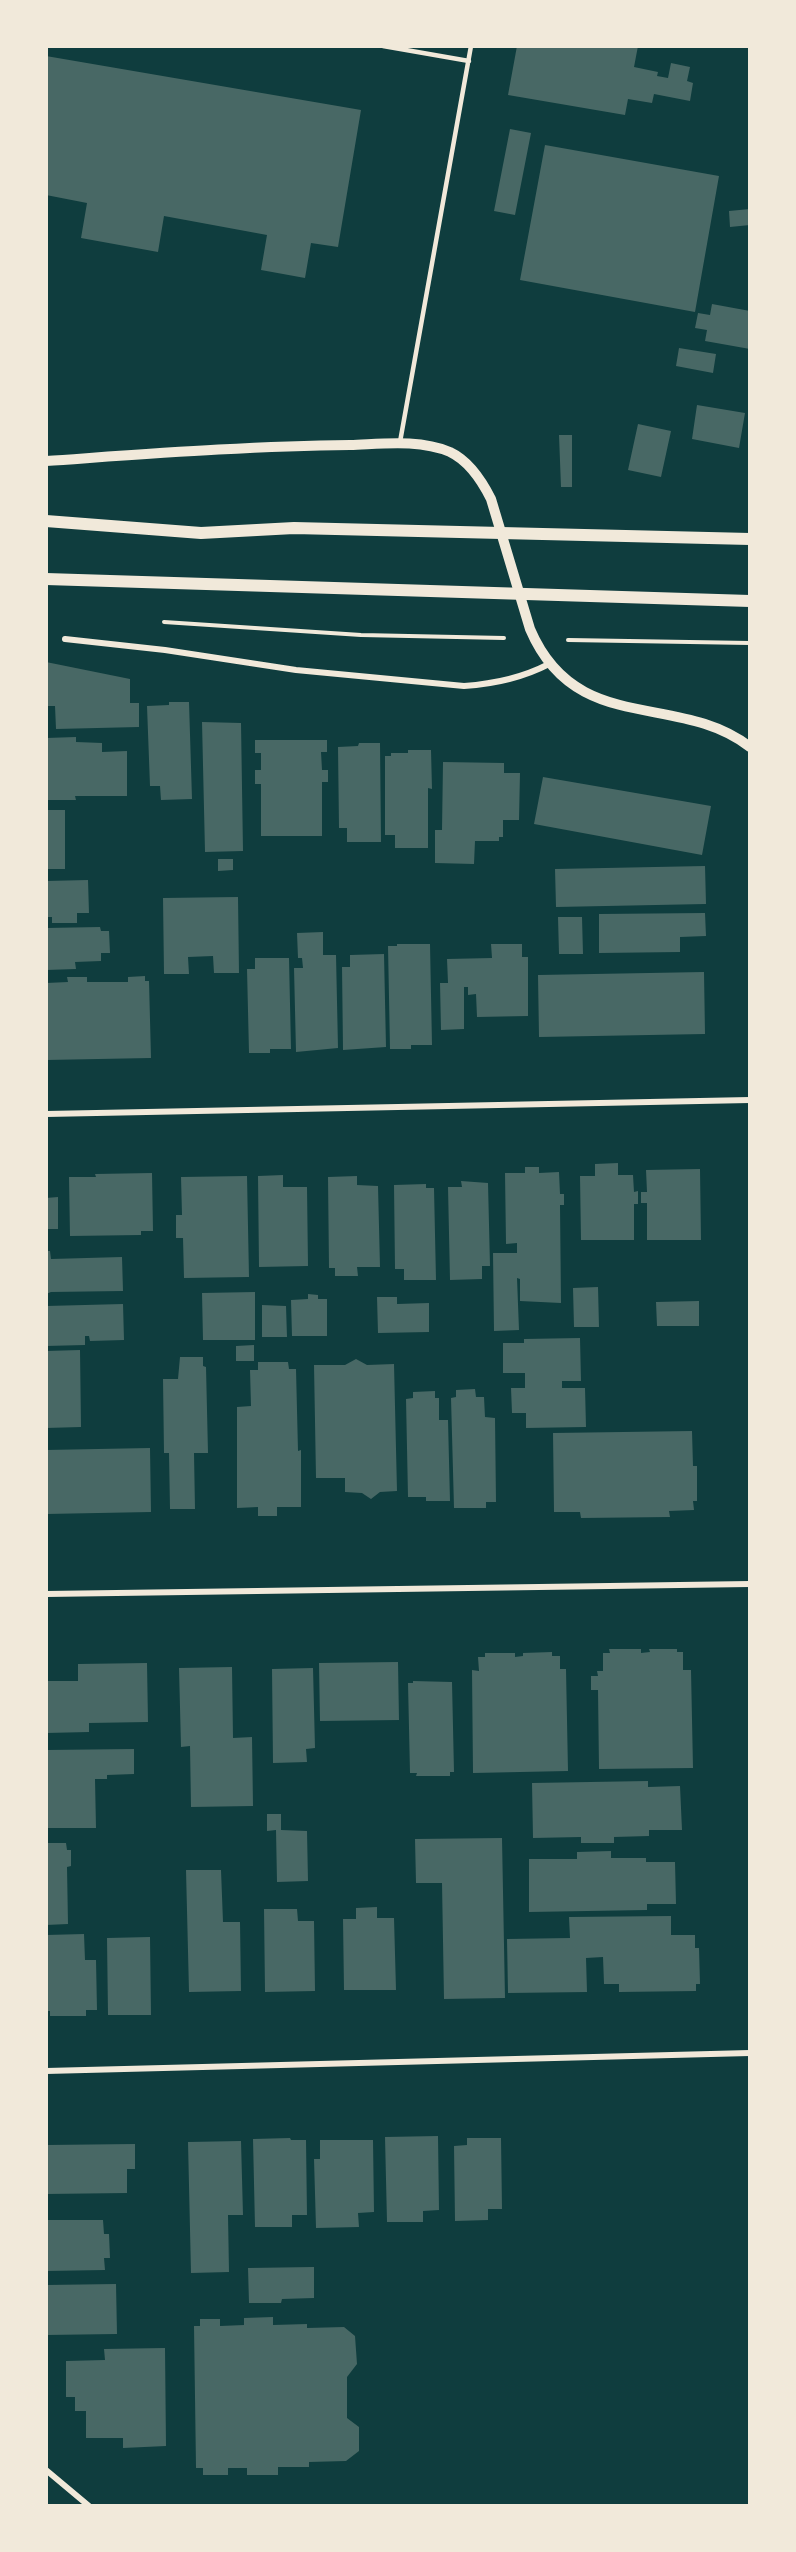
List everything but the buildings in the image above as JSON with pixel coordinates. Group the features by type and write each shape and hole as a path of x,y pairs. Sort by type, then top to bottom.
{"main road":[{"path":"46,521 201,534 294,528 750,539"},
{"path":"46,579 750,601"}],"street":[{"path":"46,461 269,447 399,444 433,447 451,453 469,466 482,481 491,499 530,629 538,648 549,664 567,679 605,701 628,709 716,728 750,747"},
{"path":"65,639 165,650 296,670 464,686 487,685 549,664"},
{"path":"46,1114 750,1100"},
{"path":"46,1594 750,1584"},
{"path":"46,2071 750,2053"},
{"path":"46,2470 89,2505"}],"lane":[{"path":"383,46 469,61"},
{"path":"399,444 471,46"}],"path":[{"path":"154,622 361,635"}]}
